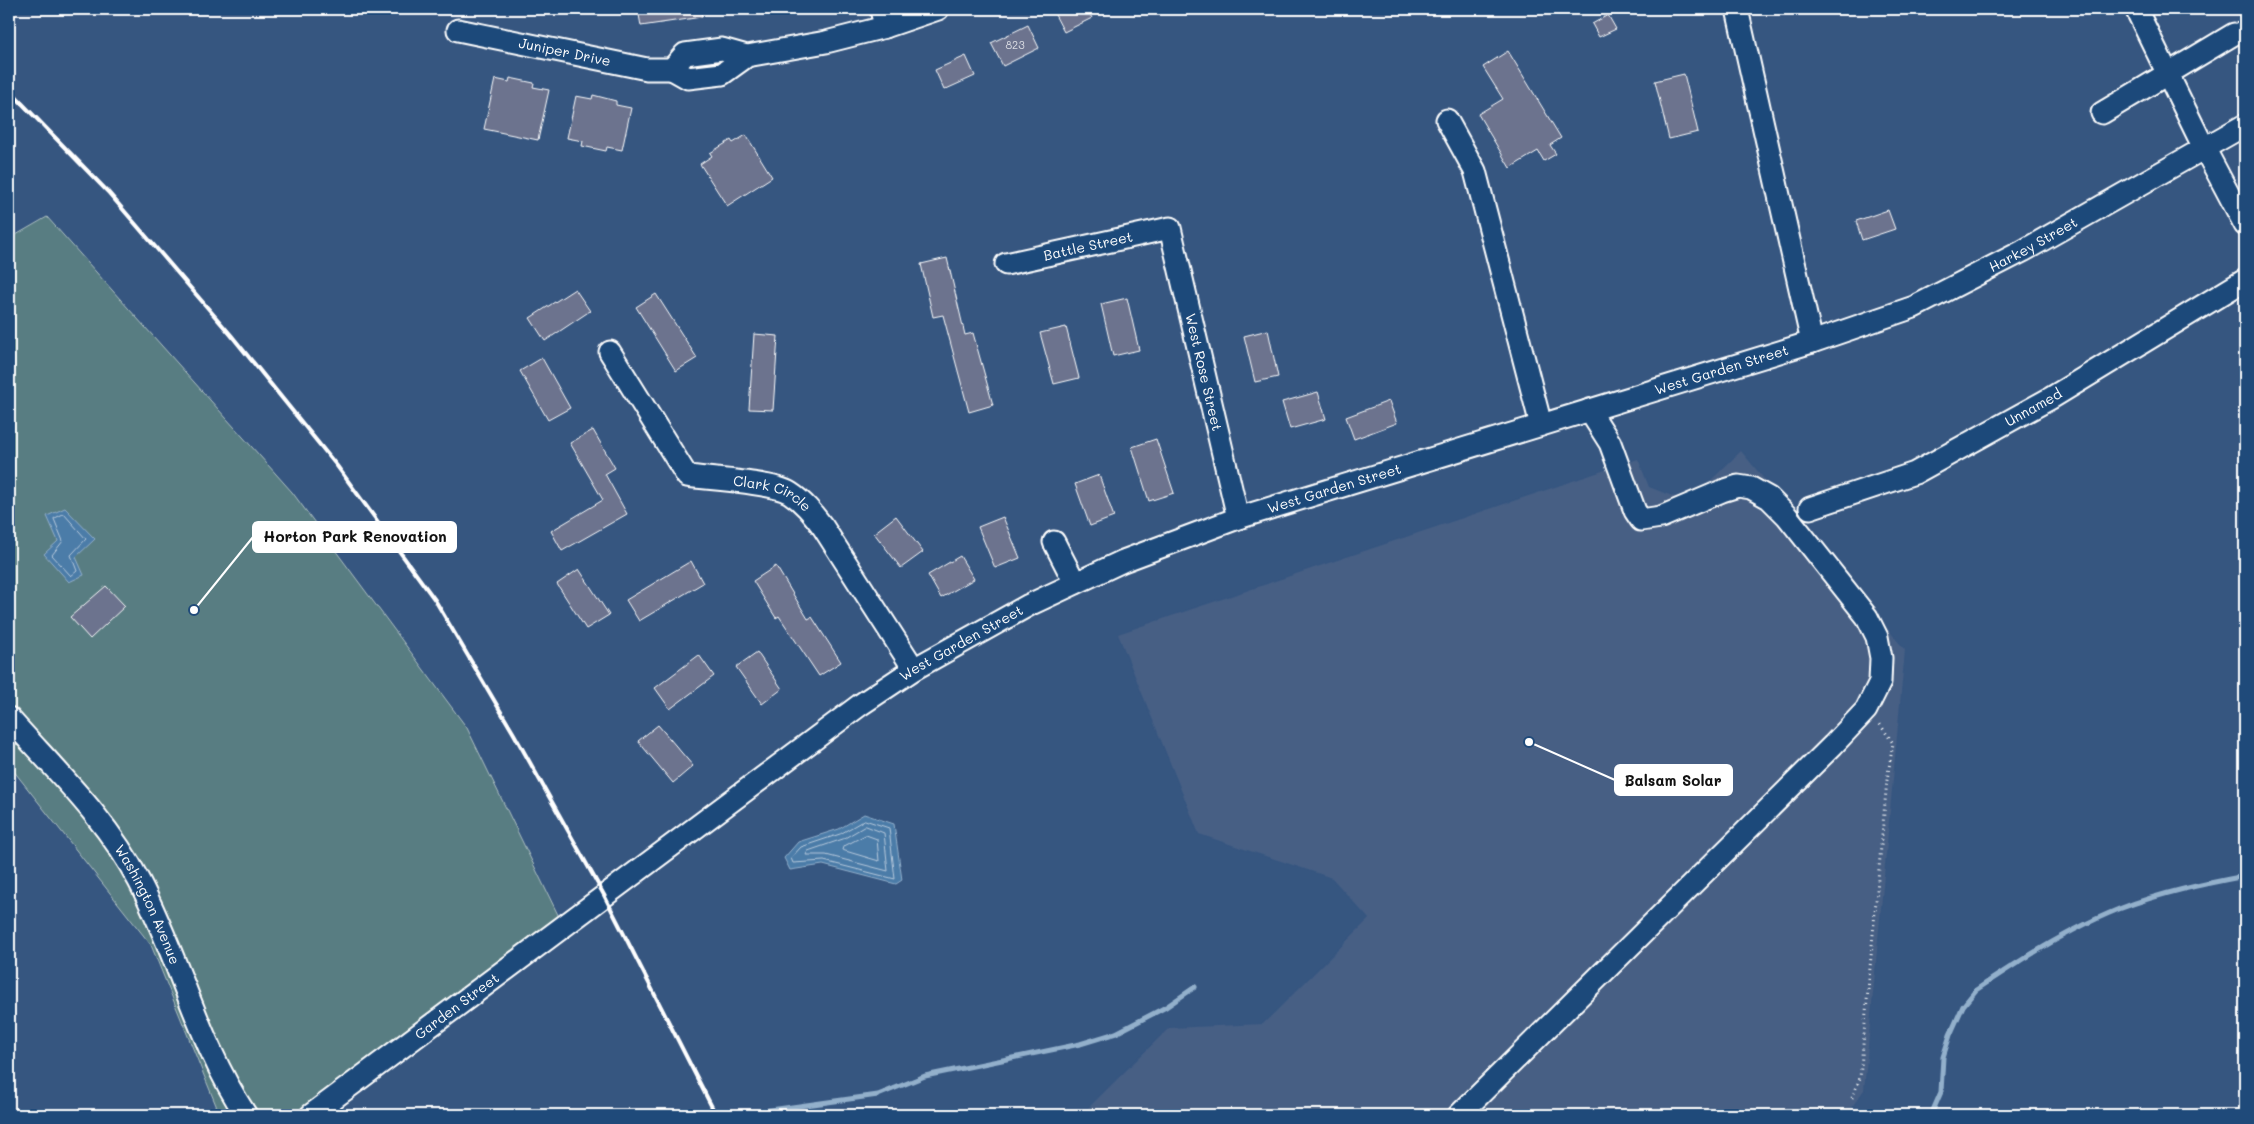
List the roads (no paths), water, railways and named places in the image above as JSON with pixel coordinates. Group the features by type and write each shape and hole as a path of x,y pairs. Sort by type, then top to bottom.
{"street":[{"name":"Juniper Drive","path":"458,30 647,69 672,69 686,54 722,49 747,56 826,42 883,18 938,9"},
{"path":"1736,9 1812,342"},
{"path":"2136,9 2202,145 2245,225"},
{"path":"2102,113 2234,34"},
{"path":"1447,120 1475,171 1541,425"},
{"name":"Harkey Street","path":"1812,342 1914,307 2023,251 2202,145 2245,125"},
{"name":"Battle Street","path":"1006,264 1170,228"},
{"name":"West Rose Street","path":"1170,228 1238,518"},
{"name":"Unnamed","path":"1810,508 1915,473 2051,398 2245,280"},
{"name":"West Garden Street","path":"604,895 810,740 914,669 1029,605 1123,561 1238,518 1812,342"},
{"name":"Clark Circle","path":"610,352 687,476 766,486 789,492 806,505 823,527 914,669"},
{"path":"1459,1115 1866,710 1880,682 1881,658 1877,637 1867,617 1787,516 1769,498 1751,488 1738,486 1662,517 1641,520 1631,502 1610,443 1589,410"},
{"path":"1054,542 1075,583"},
{"name":"Washington Avenue","path":"9,718 116,840 140,882 213,1054 235,1099 246,1115"},
{"name":"Garden Street","path":"310,1115 604,895"}],"water":[{"path":"65,508 95,539 76,557 84,575 69,582 44,554 58,541 47,516"},
{"path":"864,814 894,824 902,880 896,884 823,865 790,870 784,858 798,842 839,829"}],"waterway":[{"path":"1931,1115 1941,1092 1943,1057 1950,1035 1963,1006 1976,990 2046,946 2102,916 2134,903 2166,894 2245,876"},
{"path":"734,1115 878,1095 925,1076 1080,1044 1116,1033 1166,1007 1195,987"}],"railway":[{"path":"9,90 108,192 231,335 337,466 435,600 514,734 604,895 716,1115"}],"place":[{"name":"Horton Park Renovation","path":"194,610"},
{"name":"Balsam Solar","path":"1529,742"}]}
